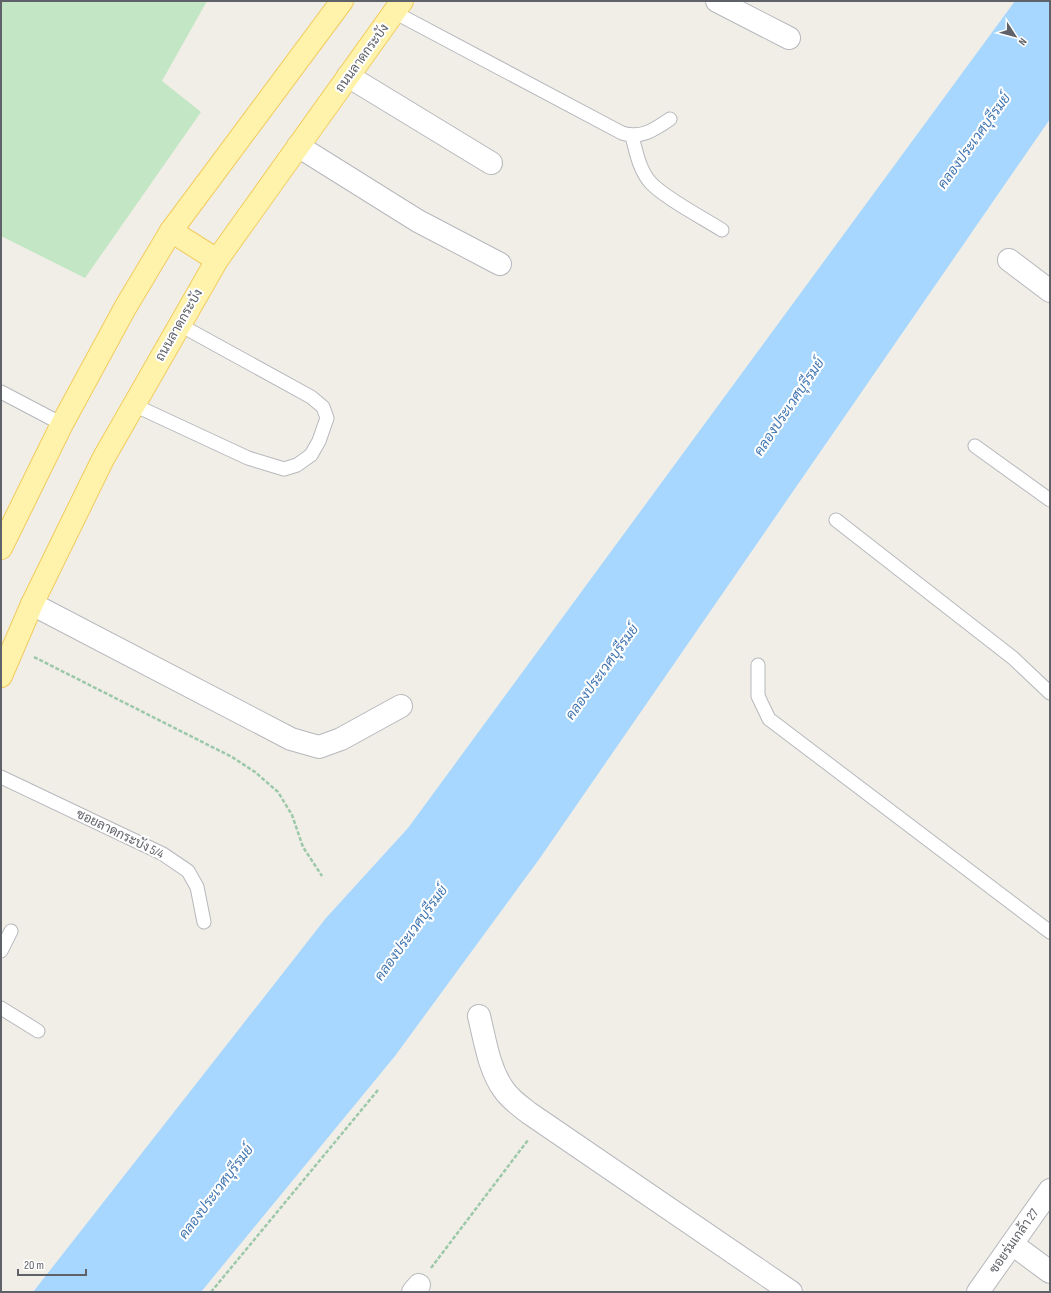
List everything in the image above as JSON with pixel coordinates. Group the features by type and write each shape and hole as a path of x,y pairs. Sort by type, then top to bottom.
{"main road":[{"path":"1,548 13,520 62,424 125,308 171,231 342,1"},
{"name":"ถนนลาดกระบัง","path":"1,676 32,604 103,459 217,260 398,7"},
{"path":"171,231 217,260"}],"street":[{"path":"717,1 789,38"},
{"path":"348,76 491,163"},
{"path":"298,146 431,229 500,264"},
{"path":"1009,260 1050,291"},
{"path":"32,604 291,739 319,747 340,739 401,706"},
{"path":"479,1016 495,1076 508,1095 529,1114 792,1292"},
{"name":"ซอยร่มเกล้า 27","path":"978,1292 1050,1190"},
{"path":"1012,1244 1050,1272"}],"lane":[{"path":"398,7 622,133 632,136 650,133 670,119"},
{"path":"632,136 638,158 650,182 659,190 722,230"},
{"path":"134,405 248,458 284,469 297,465 311,455 319,442 327,418 323,407 311,397 180,325"},
{"path":"1,392 62,424"},
{"path":"975,446 1050,500"},
{"path":"836,520 1013,658 1050,693"},
{"path":"758,665 758,696 769,719 1050,932"},
{"name":"ซอยลาดกระบัง 5/4","path":"1,777 163,854 188,871 197,887 204,922"},
{"path":"1,951 11,931"},
{"path":"1,1008 38,1031"}],"path":[{"path":"13,646 232,757 256,772 278,792 292,815 303,847 322,876"},
{"path":"211,1292 378,1090"},
{"path":"416,1288 528,1141 529,1114"}],"green space":[{"path":"1,1 207,1 162,81 201,112 85,278 1,236"}],"water":[{"name":"คลองประเวศบุรีรมย์","path":"1015,1 1050,1 1050,119 540,858 395,1056 201,1292 33,1292 326,918 408,828"}]}
